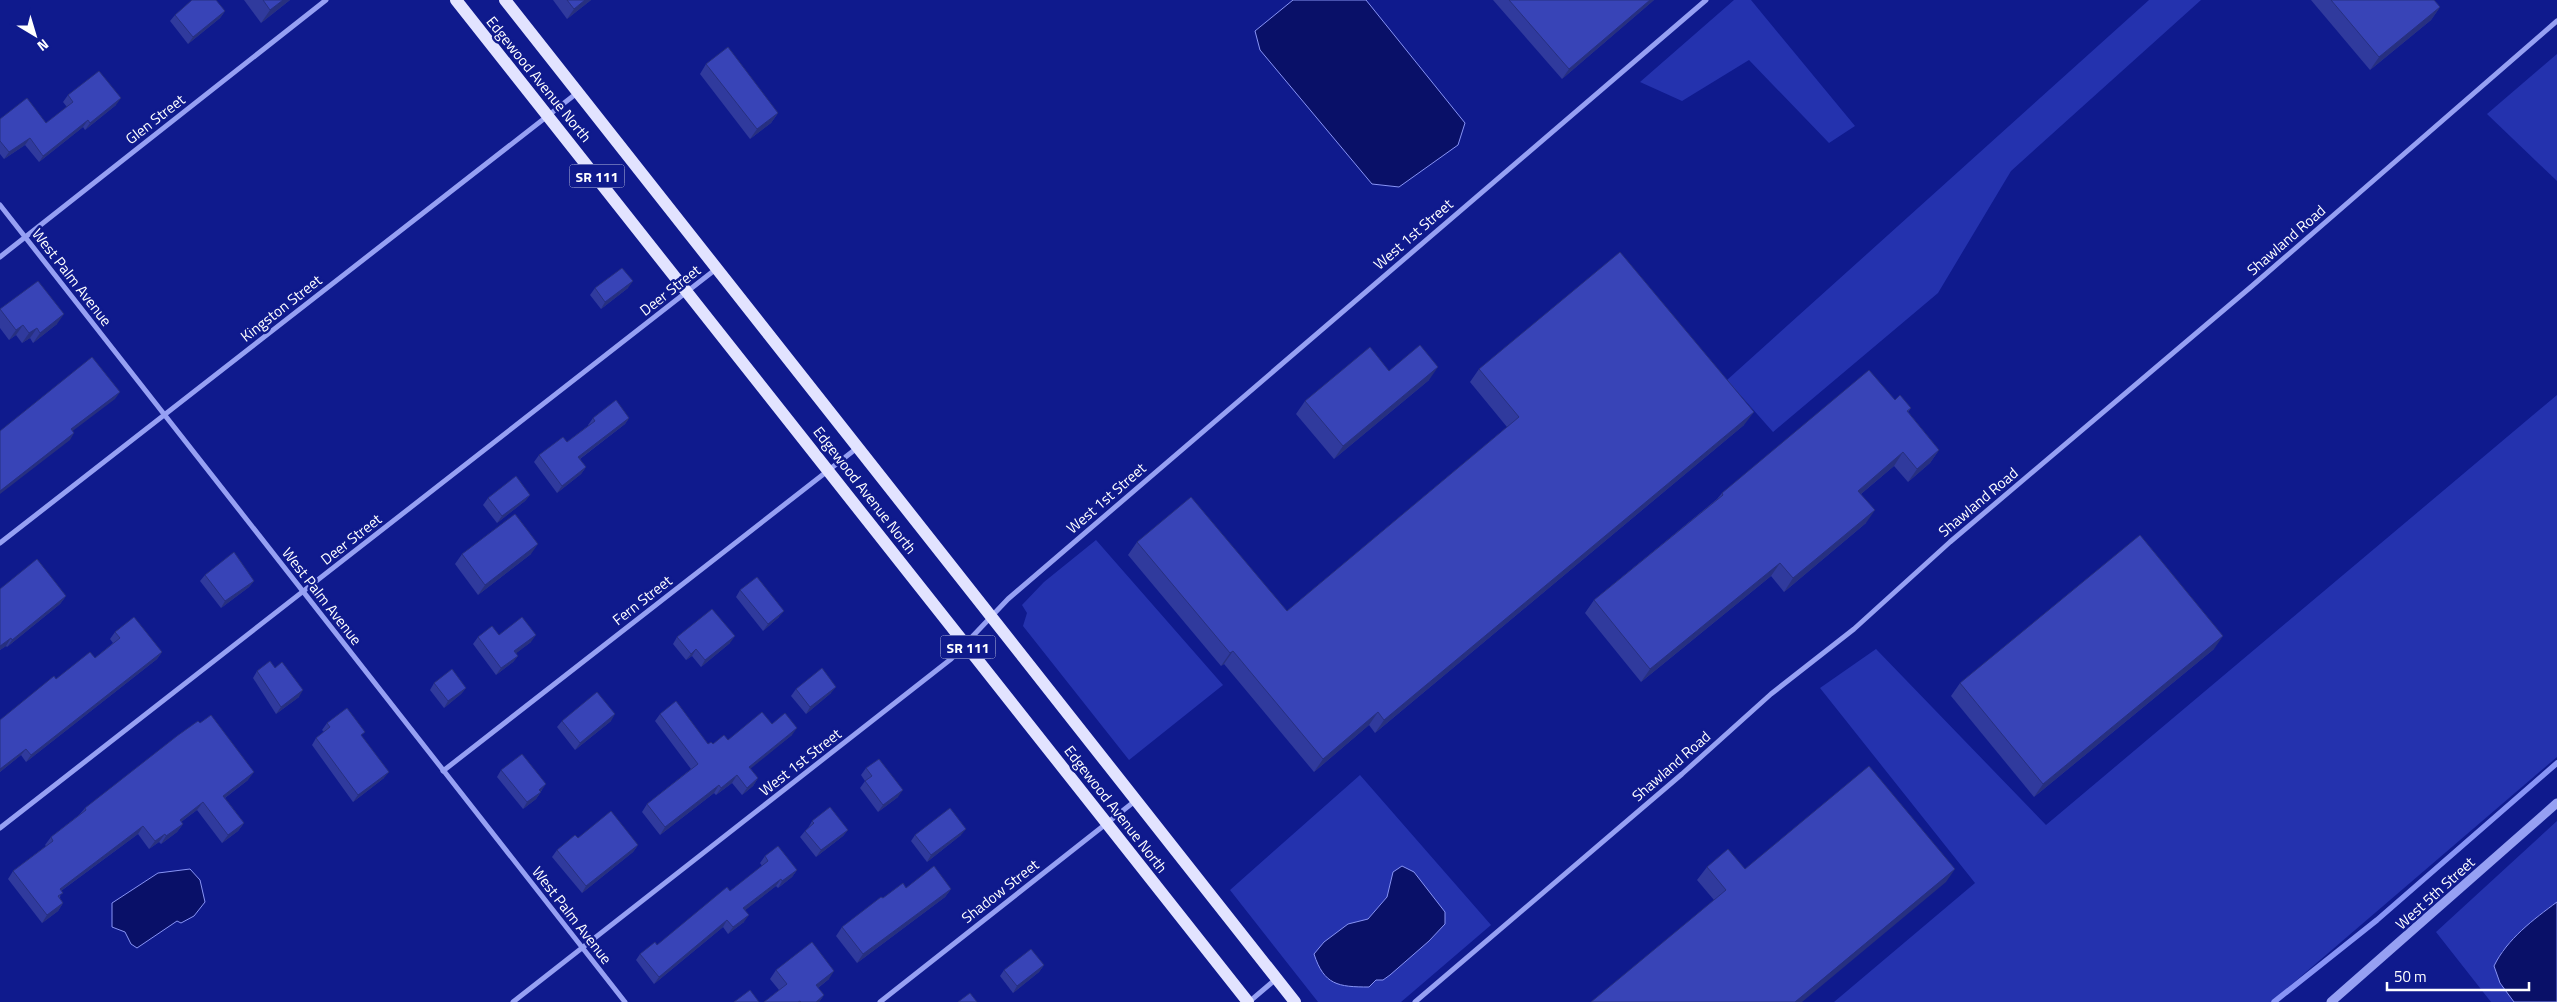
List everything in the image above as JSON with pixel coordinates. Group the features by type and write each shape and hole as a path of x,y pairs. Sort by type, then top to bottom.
{"main road":[{"name":"Edgewood Avenue North","path":"456,0 688,291 1248,1002"},
{"name":"Edgewood Avenue North","path":"505,0 1295,1002"}],"street":[{"name":"Glen Street","path":"0,257 326,0"},
{"name":"West 1st Street","path":"513,1002 951,659 964,642 990,616 1706,0"},
{"name":"Shawland Road","path":"1415,1002 1682,774 1771,694 1854,629 1950,542 2223,311 2557,21"},
{"name":"Kingston Street","path":"0,543 577,92"},
{"name":"West Palm Avenue","path":"0,205 624,1002"},
{"name":"Deer Street","path":"0,828 716,269"},
{"name":"Fern Street","path":"443,771 857,448"},
{"name":"Shadow Street","path":"880,1002 1136,801"},
{"name":"West 5th Street","path":"2331,1002 2557,803"},
{"path":"1248,1002 1276,979"}],"shaded area":[{"path":"1293,0 1366,0 1465,123 1458,145 1399,187 1372,184 1260,50 1255,31"},
{"path":"1734,0 1751,0 1855,126 1829,143 1749,60 1682,101 1640,82"},
{"path":"2149,0 2201,0 2011,171 1938,293 1773,432 1727,380"},
{"path":"2557,54 2557,181 2487,114"},
{"path":"2557,395 2557,757 2271,1002 1834,1002 1975,883 1820,688 1876,649 2046,825"},
{"path":"1096,540 1223,685 1129,760 1023,626 1027,613 1022,605 1044,582"},
{"path":"1360,775 1491,925 1401,1002 1318,1002 1230,890","holes":["1393,872 1390,975 1383,980 1376,980 1348,924 1368,919 1387,897"]},
{"path":"2557,821 2557,902 2538,916 2501,952 2500,983 2514,1002 2491,1002 2436,932"},
{"path":"1402,866 1414,872 1445,912 1445,924 1429,941 1383,980 1376,980 1369,987 1341,985 1334,982 1322,972 1314,954 1324,942 1348,924 1368,919 1387,897 1393,872"},
{"path":"190,869 200,880 205,902 194,916 181,923 177,921 137,948 131,944 125,932 112,927 112,903 158,873"},
{"path":"2557,902 2557,1002 2514,1002 2500,983 2494,966 2499,956 2514,938"}],"building":[{"path":"192,0 216,0 225,11 193,37 175,15"},
{"path":"263,0 283,0 270,10"},
{"path":"567,0 585,0 574,9"},
{"path":"1509,0 1650,0 1569,69"},
{"path":"2331,0 2434,0 2440,7 2379,57"},
{"path":"728,47 778,113 757,129 706,64"},
{"path":"99,71 121,98 90,123 88,120 43,156 30,138 9,152 0,141 0,119 27,98 46,123 73,102 68,95"},
{"path":"1620,252 1754,412 1384,720 1378,712 1323,759 1233,651 1230,653 1137,542 1191,497 1287,611 1519,417 1479,369"},
{"path":"622,268 633,281 605,302 595,288"},
{"path":"38,281 64,314 40,333 37,328 29,333 23,325 16,330 0,309"},
{"path":"1420,345 1438,367 1343,446 1305,401 1370,347 1389,371"},
{"path":"92,357 120,392 71,429 74,433 0,491 0,431"},
{"path":"1869,370 1895,400 1900,395 1911,408 1907,411 1939,450 1917,469 1903,452 1858,491 1875,510 1793,578 1780,563 1650,669 1594,600 1723,495 1722,493"},
{"path":"616,400 629,418 578,457 586,467 562,486 539,455 563,437 567,442 595,421 593,418"},
{"path":"516,476 530,495 502,516 488,498"},
{"path":"515,514 538,544 485,585 462,554"},
{"path":"2140,535 2223,636 2043,784 1960,683"},
{"path":"234,552 254,581 225,601 205,575"},
{"path":"37,559 66,596 12,640 11,638 0,646 0,589"},
{"path":"757,577 784,611 768,624 740,590"},
{"path":"712,609 735,636 705,660 696,649 691,654 677,637"},
{"path":"134,617 162,652 31,755 26,749 0,769 0,720 54,676 56,679 90,652 95,658 120,638 115,632"},
{"path":"522,617 536,635 514,651 518,656 501,668 478,637 492,626 499,635"},
{"path":"270,661 275,668 282,662 303,690 281,707 257,671"},
{"path":"822,668 836,687 810,707 796,689"},
{"path":"452,669 466,688 448,701 434,683"},
{"path":"597,692 615,714 580,743 562,721"},
{"path":"676,701 708,744 711,742 713,744 724,735 728,740 762,712 772,724 785,713 797,728 749,767 758,778 747,788 737,775 721,788 719,785 665,827 647,804 698,764 660,714"},
{"path":"347,708 365,732 361,735 389,772 358,795 316,738 330,727 327,723"},
{"path":"211,715 254,772 223,796 244,823 228,835 203,802 180,820 183,824 155,841 143,826 60,889 63,893 58,896 63,903 47,915 13,871 53,841 51,837 86,810 85,808 177,736 198,721 200,723"},
{"path":"522,754 546,784 539,790 541,792 527,802 501,770"},
{"path":"879,759 903,790 883,805 865,781 872,776 866,768"},
{"path":"1869,766 1955,869 1795,1002 1591,1002 1726,890 1707,867 1728,849 1745,869"},
{"path":"830,807 848,830 821,850 805,831 814,823 812,821"},
{"path":"950,808 966,829 931,855 915,835"},
{"path":"611,811 638,845 586,886 557,850 575,835 578,838"},
{"path":"778,846 797,870 782,881 781,879 743,908 749,915 733,927 727,920 659,977 640,954 655,942 657,945 727,887 730,891 768,861 765,856"},
{"path":"934,866 951,889 863,954 842,927 881,897 883,898 903,883 906,888"},
{"path":"812,942 834,971 816,985 824,995 816,1002 764,1002 787,984 776,970"},
{"path":"1031,949 1044,965 1017,986 1004,970"},
{"path":"750,990 759,1002 734,1002"},
{"path":"970,993 977,1002 958,1002"}],"waterway":[{"path":"2274,1002 2377,920 2557,763"}]}
